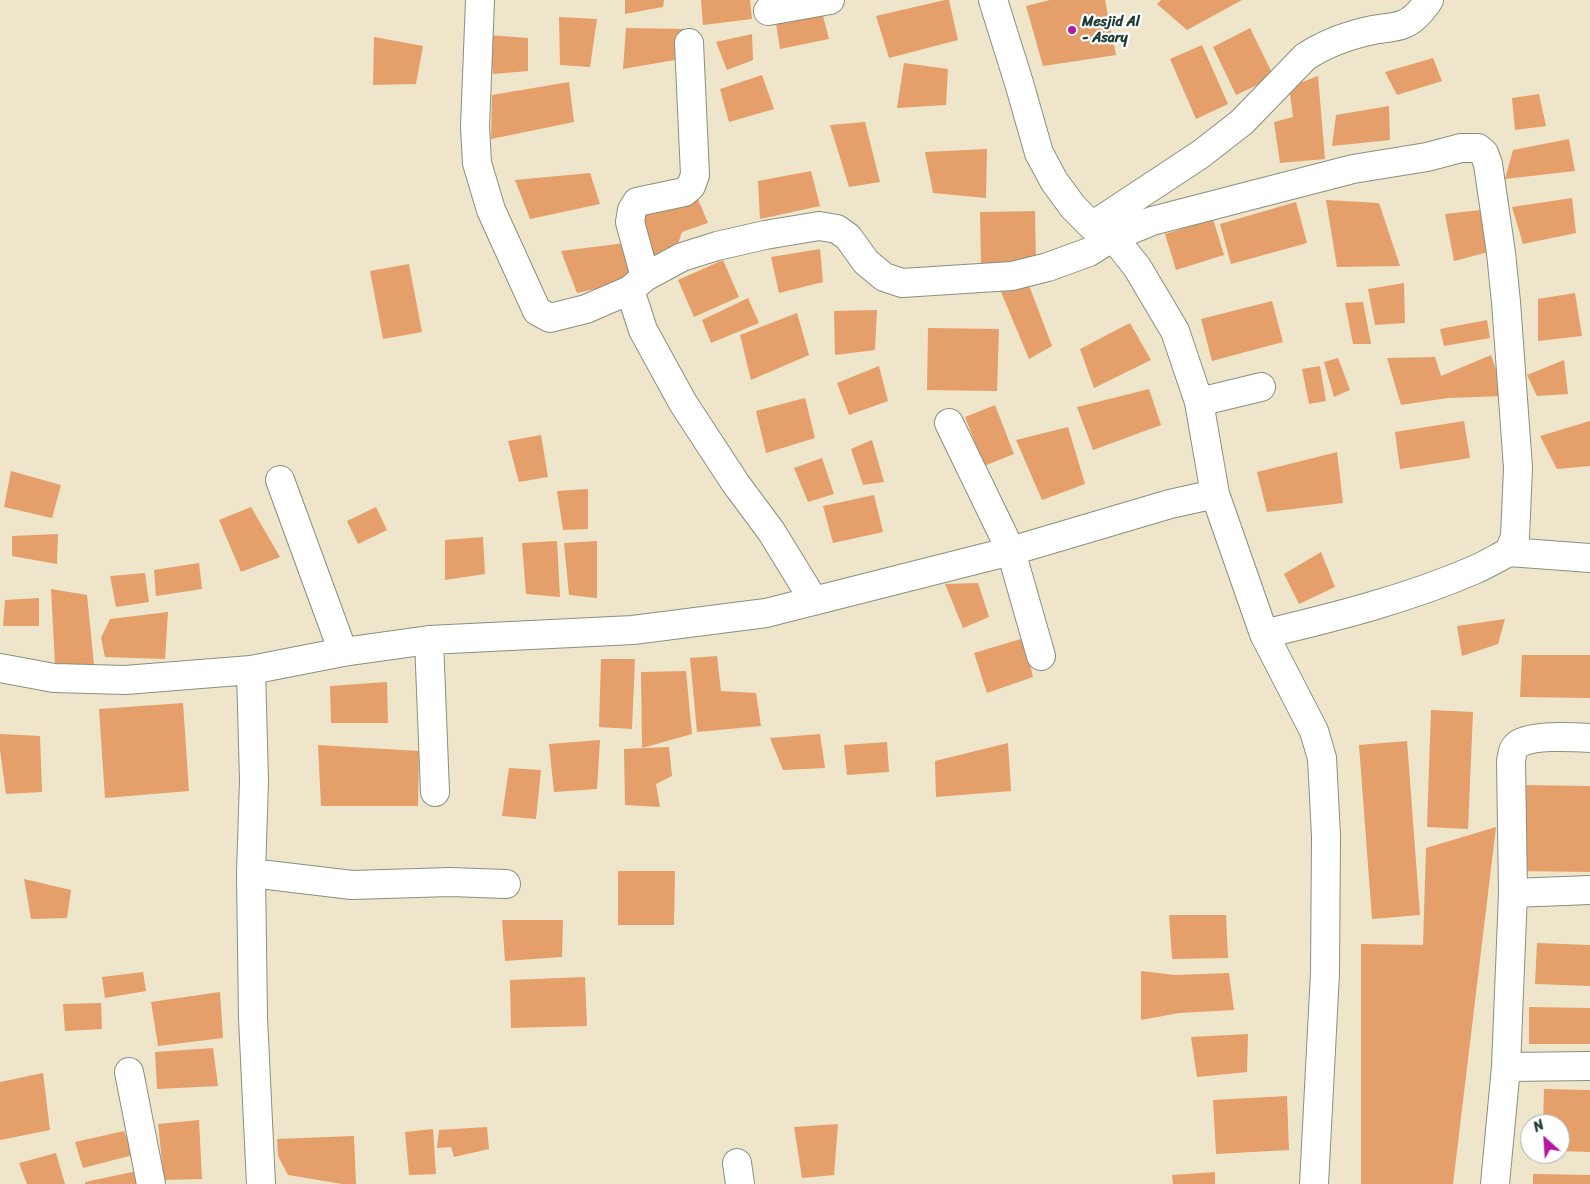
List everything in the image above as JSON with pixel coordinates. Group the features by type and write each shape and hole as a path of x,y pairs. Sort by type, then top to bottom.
{"street":[{"path":"480,0 475,127 477,163 491,210 537,311 550,318 586,309 682,258 717,246 765,235 819,226 837,229 848,237 866,262 884,277 902,283 1012,276 1048,267 1089,252 1103,232 1242,122 1305,57 1335,40 1404,24 1421,11 1429,0"},
{"path":"768,11 830,0"},
{"path":"993,0 1039,153 1054,182 1073,207 1103,232 1137,268 1175,331 1199,402 1215,494 1264,634 1314,732 1322,758 1326,836 1325,973 1314,1184"},
{"path":"689,43 695,175 692,186 684,192 637,202 632,210 630,222 643,330 683,403 736,484 771,531 814,601"},
{"path":"1103,232 1152,221 1352,168 1427,157 1461,148 1478,148 1484,153 1488,164 1501,253 1514,407 1518,468 1515,537 1509,552"},
{"path":"1199,402 1261,387"},
{"path":"948,423 1011,551 1041,656"},
{"path":"280,480 342,652"},
{"path":"0,668 54,678 125,680 251,670 342,652 429,640 633,630 766,613 1011,551 1170,504 1215,494"},
{"path":"1264,634 1335,617 1402,597 1475,570 1509,552 1590,558"},
{"path":"429,640 435,792"},
{"path":"251,670 254,781 251,873 253,1018 261,1184"},
{"path":"1495,1184 1506,1067 1513,893 1511,761 1516,745 1529,739 1558,737 1590,738"},
{"path":"251,873 352,885 450,882 506,884"},
{"path":"1513,893 1590,890"},
{"path":"1506,1067 1590,1066"},
{"path":"129,1072 151,1184"}],"building":[{"path":"625,0 664,0 663,7 625,14"},
{"path":"701,0 750,0 752,19 703,25"},
{"path":"949,0 958,40 889,58 876,16"},
{"name":"Mesjid Al - Asary","path":"1050,0 1105,0 1116,55 1043,66 1026,6"},
{"path":"1161,0 1242,0 1187,30 1157,4"},
{"path":"821,8 829,39 780,49 775,17"},
{"path":"559,17 597,19 590,67 560,65"},
{"path":"626,28 685,29 686,58 623,69"},
{"path":"1250,28 1274,77 1236,95 1213,47"},
{"path":"752,34 753,60 727,70 716,42"},
{"path":"488,35 528,38 528,71 493,74"},
{"path":"374,37 423,46 416,84 373,85"},
{"path":"1202,45 1228,104 1196,119 1170,59"},
{"path":"1433,58 1442,81 1397,95 1385,72"},
{"path":"904,63 948,69 946,105 897,108"},
{"path":"762,75 774,109 729,122 720,89"},
{"path":"1318,76 1325,159 1280,163 1274,122 1293,117 1289,87"},
{"path":"569,82 574,122 491,139 492,95"},
{"path":"1539,94 1546,126 1515,130 1512,98"},
{"path":"1389,106 1390,140 1332,146 1336,115"},
{"path":"865,122 880,182 849,187 830,125"},
{"path":"1569,139 1575,171 1505,179 1513,150"},
{"path":"987,149 986,198 933,193 925,152"},
{"path":"811,171 820,206 760,219 758,181"},
{"path":"590,173 600,204 530,219 515,180"},
{"path":"697,197 708,223 682,232 677,247 649,258 642,209"},
{"path":"1572,198 1576,233 1523,244 1512,207"},
{"path":"1326,200 1379,203 1400,266 1337,267"},
{"path":"1296,202 1307,243 1231,264 1220,224"},
{"path":"1489,209 1492,251 1454,261 1445,214"},
{"path":"1035,211 1036,262 981,264 980,212"},
{"path":"1213,219 1224,255 1176,270 1165,234"},
{"path":"626,243 636,280 577,293 561,251"},
{"path":"820,249 823,282 779,293 771,257"},
{"path":"723,260 739,297 694,317 678,280"},
{"path":"409,264 422,332 383,339 370,271"},
{"path":"1027,280 1052,346 1029,359 999,287"},
{"path":"1404,283 1405,323 1375,325 1368,289"},
{"path":"1575,293 1582,336 1538,341 1538,299"},
{"path":"748,298 759,323 711,343 702,320"},
{"path":"1272,301 1283,342 1212,361 1201,319"},
{"path":"1363,302 1371,344 1353,344 1345,303"},
{"path":"877,310 875,350 835,355 834,311"},
{"path":"797,313 809,355 751,380 740,335"},
{"path":"1487,320 1490,338 1444,346 1440,329"},
{"path":"1130,323 1151,360 1094,388 1080,349"},
{"path":"928,328 999,329 997,391 927,390"},
{"path":"1491,355 1505,396 1448,398 1401,405 1387,358 1435,357 1441,376"},
{"path":"1338,358 1350,390 1334,397 1324,362"},
{"path":"1564,360 1568,394 1537,396 1527,375"},
{"path":"879,366 888,401 849,415 837,383"},
{"path":"1320,366 1326,401 1309,404 1302,369"},
{"path":"1149,389 1161,425 1093,450 1077,407"},
{"path":"805,398 815,438 766,453 756,411"},
{"path":"995,405 1014,454 984,466 965,417"},
{"path":"1464,421 1470,458 1400,469 1395,432"},
{"path":"1590,421 1590,466 1557,469 1540,436"},
{"path":"1068,427 1085,484 1042,500 1016,440"},
{"path":"541,435 548,477 519,482 508,441"},
{"path":"872,440 884,482 863,485 851,449"},
{"path":"1337,452 1343,503 1267,512 1257,472"},
{"path":"822,458 834,494 808,502 794,468"},
{"path":"11,471 61,485 52,518 4,507"},
{"path":"588,489 588,529 563,530 557,491"},
{"path":"874,495 883,532 833,543 823,506"},
{"path":"251,507 280,557 241,572 219,520"},
{"path":"376,507 387,530 358,544 347,521"},
{"path":"58,534 57,564 12,556 12,536"},
{"path":"483,537 485,574 445,580 445,540"},
{"path":"557,541 560,597 526,594 522,543"},
{"path":"597,541 597,598 569,595 564,543"},
{"path":"1321,552 1335,587 1299,604 1284,574"},
{"path":"199,563 202,589 156,596 154,570"},
{"path":"145,573 149,602 116,607 110,576"},
{"path":"978,583 989,617 963,628 945,584"},
{"path":"51,589 87,595 94,665 55,665"},
{"path":"39,598 39,626 3,626 5,600"},
{"path":"168,612 165,659 105,657 101,638 110,619"},
{"path":"1505,619 1498,644 1462,656 1457,626"},
{"path":"1024,638 1033,677 987,693 974,653"},
{"path":"1522,655 1590,655 1590,698 1520,697"},
{"path":"717,656 721,691 756,693 761,726 697,732 690,658"},
{"path":"601,659 635,659 632,729 599,727"},
{"path":"686,671 692,734 642,748 641,672"},
{"path":"387,682 388,723 331,723 330,686"},
{"path":"183,703 189,791 105,798 99,709"},
{"path":"1431,710 1473,712 1468,829 1427,827"},
{"path":"0,734 40,736 42,792 6,794 0,750"},
{"path":"820,734 825,768 783,770 770,738"},
{"path":"600,740 597,789 554,792 549,744"},
{"path":"1407,741 1420,915 1372,919 1359,745"},
{"path":"887,742 889,772 847,775 844,745"},
{"path":"1008,743 1011,791 936,797 935,761"},
{"path":"318,745 419,751 418,806 321,806"},
{"path":"669,747 672,776 656,784 660,807 625,805 624,749"},
{"path":"509,768 541,770 536,819 502,816"},
{"path":"1517,785 1590,786 1590,872 1517,871"},
{"path":"1496,827 1453,1184 1361,1184 1361,944 1423,945 1426,848"},
{"path":"618,871 675,871 674,925 618,925"},
{"path":"24,879 71,890 67,918 31,919"},
{"path":"1169,915 1226,915 1228,958 1172,959"},
{"path":"502,920 563,920 562,957 505,961"},
{"path":"1537,943 1590,945 1590,986 1535,984"},
{"path":"1141,971 1175,975 1229,973 1234,1010 1179,1013 1141,1020"},
{"path":"143,972 146,991 105,998 102,977"},
{"path":"585,977 587,1026 511,1028 510,980"},
{"path":"220,992 223,1038 158,1046 151,1002"},
{"path":"101,1003 102,1029 65,1031 63,1004"},
{"path":"1529,1007 1590,1008 1590,1044 1529,1044"},
{"path":"1248,1034 1247,1072 1197,1077 1191,1037"},
{"path":"213,1048 218,1086 157,1089 155,1052"},
{"path":"43,1073 50,1130 0,1140 0,1082"},
{"path":"1544,1089 1590,1090 1590,1152 1570,1151 1570,1114 1543,1114"},
{"path":"1287,1096 1289,1150 1216,1154 1213,1100"},
{"path":"199,1120 202,1179 164,1180 158,1124"},
{"path":"838,1124 834,1175 802,1178 794,1127"},
{"path":"487,1127 489,1149 454,1157 451,1147 437,1148 439,1130"},
{"path":"433,1129 436,1174 409,1175 405,1132"},
{"path":"124,1131 133,1155 83,1168 75,1142"},
{"path":"354,1136 356,1184 342,1184 288,1175 278,1156 277,1139"},
{"path":"56,1153 65,1184 27,1184 19,1163"},
{"path":"142,1170 146,1184 85,1184 85,1182"},
{"path":"1215,1172 1215,1184 1173,1184 1172,1175"},
{"path":"1533,1174 1590,1175 1590,1184 1533,1184"}],"place":[{"name":"Mesjid Al - Asary","path":"1072,30"}]}
